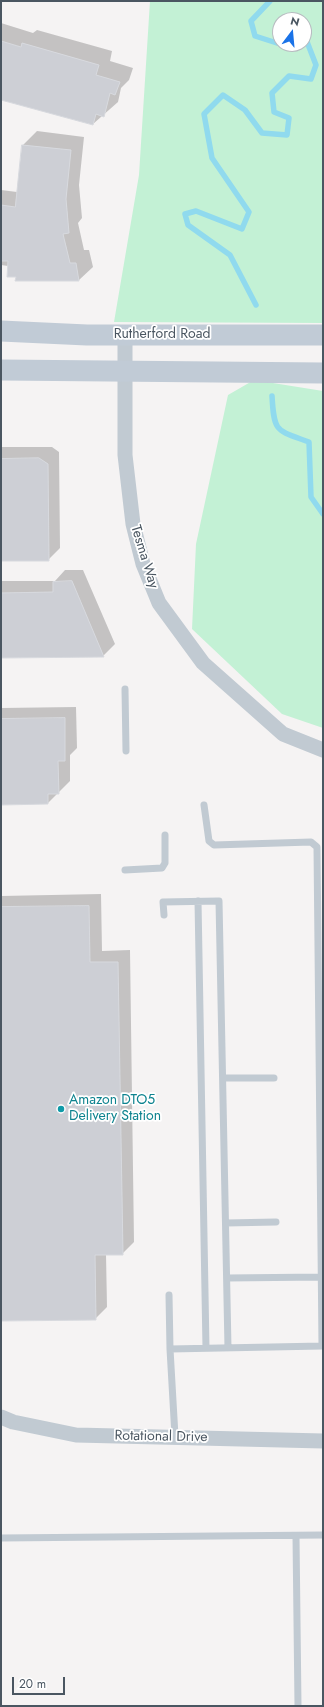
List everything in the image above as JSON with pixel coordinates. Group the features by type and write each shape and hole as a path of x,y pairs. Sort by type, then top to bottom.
{"main road":[{"name":"Rutherford Road","path":"1,331 125,335 323,335"},
{"path":"1,370 323,373"}],"street":[{"name":"Tesma Way","path":"125,335 125,455 133,524 143,564 159,603 204,663 283,734 323,750"},
{"name":"Rotational Drive","path":"1,1417 13,1422 76,1435 176,1436 323,1441"}],"lane":[{"path":"125,689 126,751"},
{"path":"170,1349 322,1346 317,846 311,842 214,845 209,841 204,805"},
{"path":"125,870 162,868 165,863 165,835"},
{"path":"198,901 206,1348"},
{"path":"164,915 163,902 220,901 228,1348"},
{"path":"224,1078 274,1078"},
{"path":"226,1223 276,1222"},
{"path":"227,1278 322,1277"},
{"path":"169,1295 170,1349 176,1436"},
{"path":"1,1538 323,1535"},
{"path":"296,1536 298,1706"}],"green space":[{"path":"150,1 323,1 323,323 114,322 139,175"},
{"path":"254,380 323,391 323,728 282,714 192,629 196,544 228,395"}],"building":[{"path":"1,41 21,47 22,43 99,65 96,75 120,82 115,95 110,93 104,117 96,114 93,125 1,100"},
{"path":"22,145 71,150 66,199 69,233 63,234 70,263 76,263 79,281 15,281 16,277 7,277 8,261 1,261 1,205 15,207"},
{"path":"39,458 48,464 49,561 1,561 1,459"},
{"path":"72,581 104,657 1,658 1,593 53,592 53,582"},
{"path":"65,718 65,761 58,761 59,794 48,794 48,804 1,805 1,719"},
{"name":"Amazon DTO5 Delivery Station","path":"89,906 90,962 118,962 123,1255 95,1255 96,1320 1,1321 1,907"}],"waterway":[{"path":"270,1 251,21 255,36 272,41"},
{"path":"256,305 230,255 188,225 185,214 196,211 242,229 249,212 212,158 204,114 223,95 245,110 262,133 287,135 289,118 274,112 272,93 289,76 311,79 316,65 311,52"},
{"path":"272,396 274,417 279,428 283,432 309,442 311,497 323,514"}],"place":[{"name":"Amazon DTO5 Delivery Station","path":"61,1109"}]}
